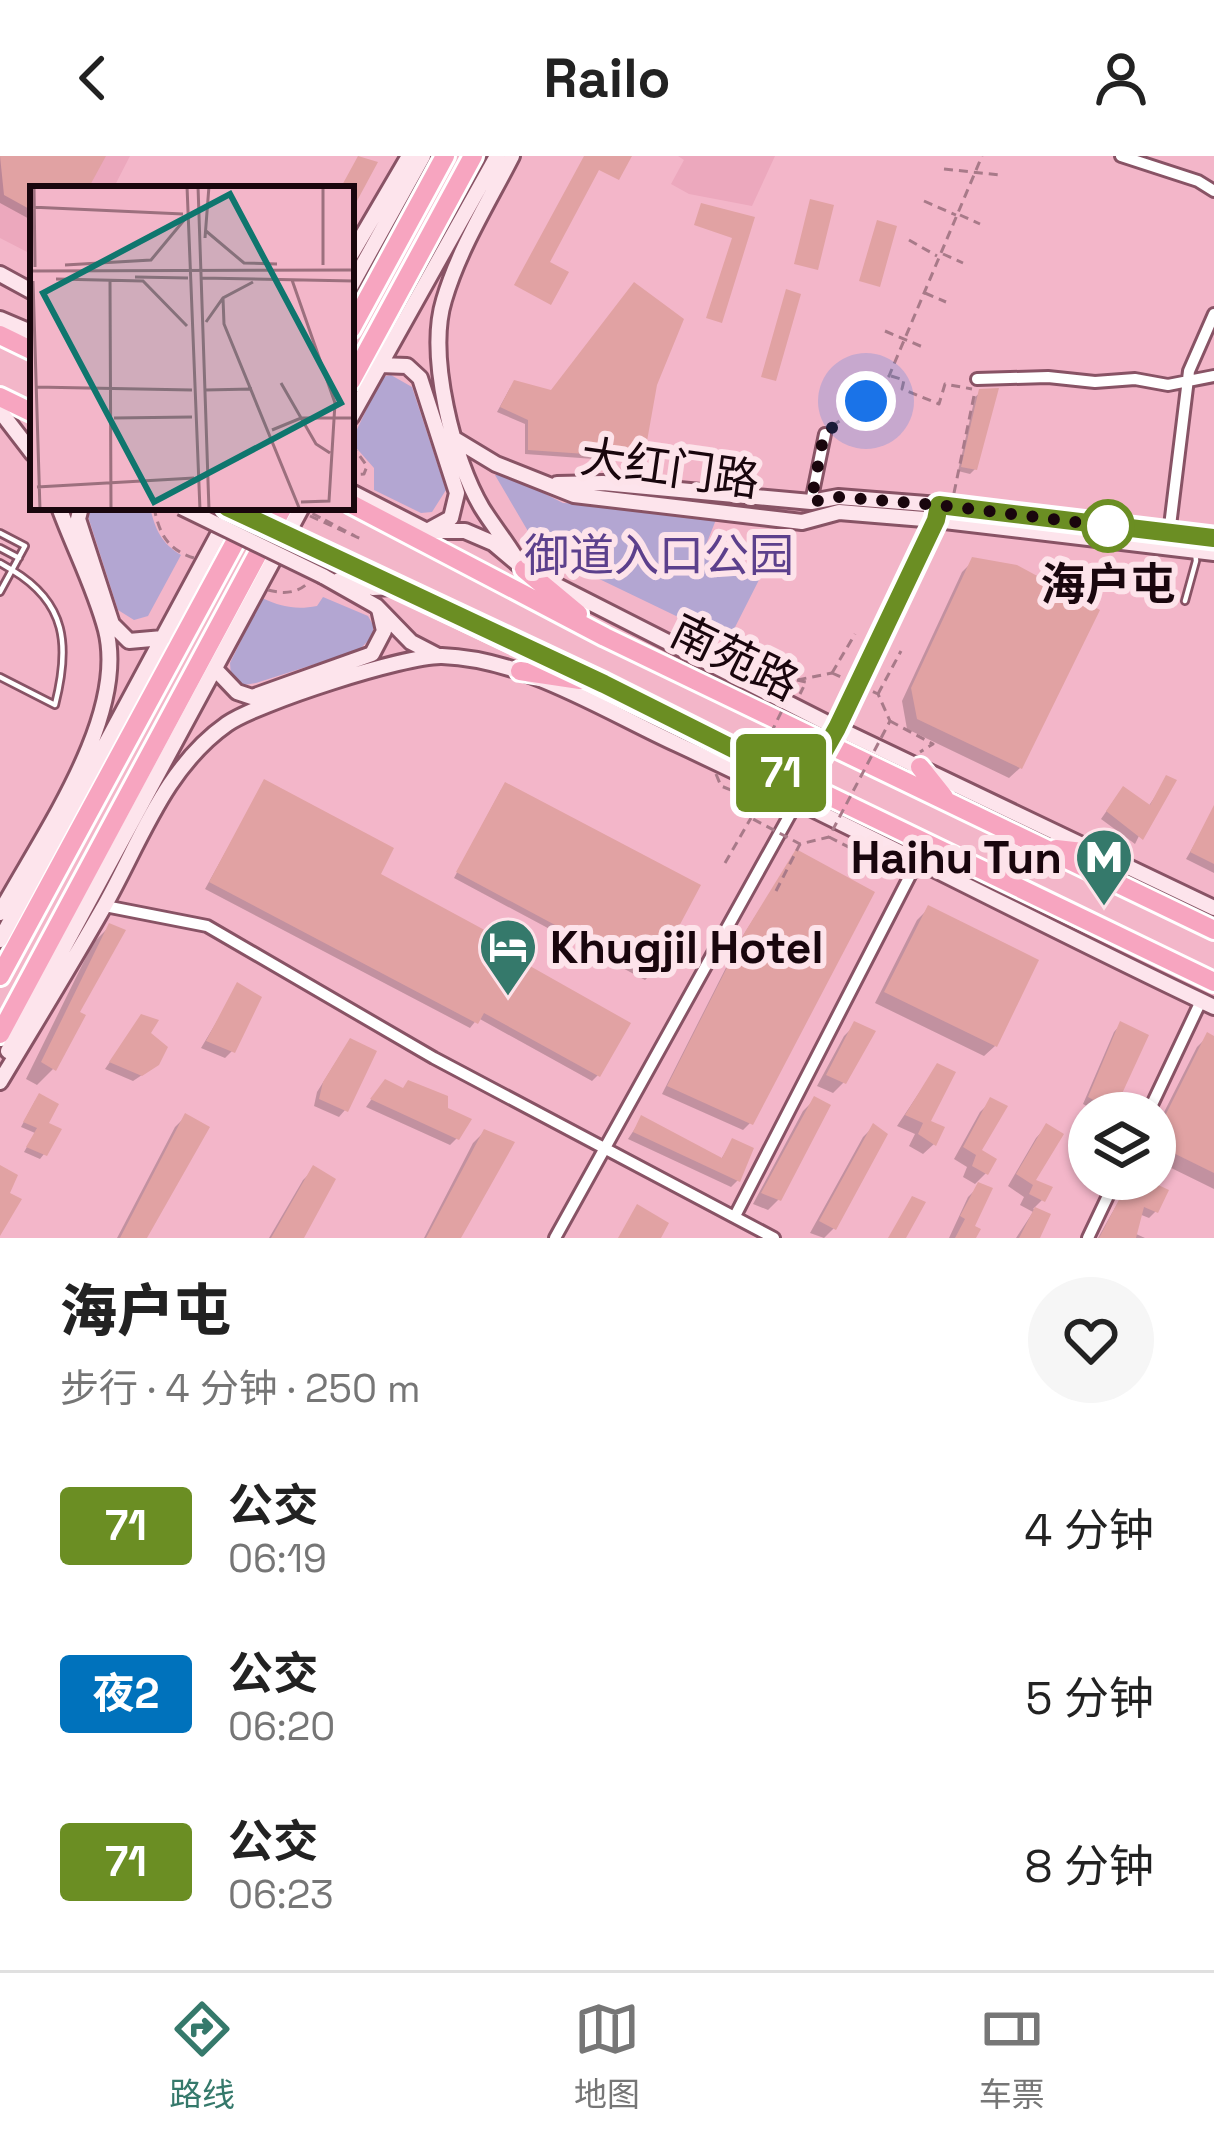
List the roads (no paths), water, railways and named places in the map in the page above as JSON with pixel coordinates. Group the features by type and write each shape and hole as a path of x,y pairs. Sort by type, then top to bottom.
{"highway":[{"path":"354,323 445,156"},
{"path":"354,374 473,156"},
{"path":"0,335 30,350"},
{"path":"0,397 30,412"},
{"name":"南苑路","path":"354,492 605,637 832,737 951,805 1214,930"},
{"name":"南苑路","path":"236,510 604,684 800,793 1214,982"},
{"path":"0,976 252,510"},
{"path":"0,1034 281,510"},
{"path":"524,569 605,637"},
{"path":"520,670 604,684"},
{"path":"920,767 951,805"},
{"path":"1040,847 1110,855"}],"street":[{"path":"354,249 409,156"},
{"path":"354,281 423,156"},
{"path":"354,412 496,156"},
{"path":"512,156 460,255 442,305 439,352 453,438 480,506 524,569"},
{"path":"1121,156 1198,181 1214,191"},
{"path":"0,274 30,290"},
{"path":"1169,534 1188,380 1214,314"},
{"path":"0,319 30,332"},
{"path":"380,365 407,366 420,378 457,493 451,518 428,531"},
{"path":"976,384 1048,377 1095,382 1135,379 1168,385 1214,376"},
{"path":"0,411 30,447"},
{"path":"0,426 30,447"},
{"path":"811,502 824,434"},
{"name":"大红门路","path":"453,438 496,464 574,495 802,522 839,512 942,511 1169,534 1214,553"},
{"name":"大红门路","path":"545,484 602,483 811,502 838,497 1194,543 1214,538"},
{"path":"354,492 428,531 466,531 493,543 524,569 794,706 832,737 920,767 1214,908"},
{"path":"0,913 89,750 110,673 106,631 60,510"},
{"path":"80,510 78,518 112,623 129,640 163,638"},
{"path":"186,510 379,609 411,642 438,656 520,670 800,793 918,860 1207,1004 1159,1092"},
{"path":"0,940 228,510"},
{"path":"0,1066 303,510"},
{"path":"555,1238 832,737 942,511"},
{"path":"316,576 373,588 396,587"},
{"path":"216,670 237,692 252,697 372,654 384,631 379,609"},
{"path":"0,1082 164,793 188,760 227,724 256,710 397,663 438,656"},
{"path":"735,1216 918,860"},
{"path":"104,906 207,926 414,1046 774,1238"},
{"path":"1088,1238 1106,1200"}],"lane":[{"path":"0,533 25,546 0,592"},
{"path":"1185,601 1196,561 1194,543"},
{"path":"0,548 19,558"},
{"path":"0,563 48,597 59,622 63,656 56,705 0,677"}],"place":[{"name":"海户屯","path":"1108,526"},
{"name":"Haihu Tun","path":"1104,908"},
{"name":"Khugjil Hotel","path":"508,998"}],"park label":[{"name":"御道入口公园","path":"659,555"}]}
